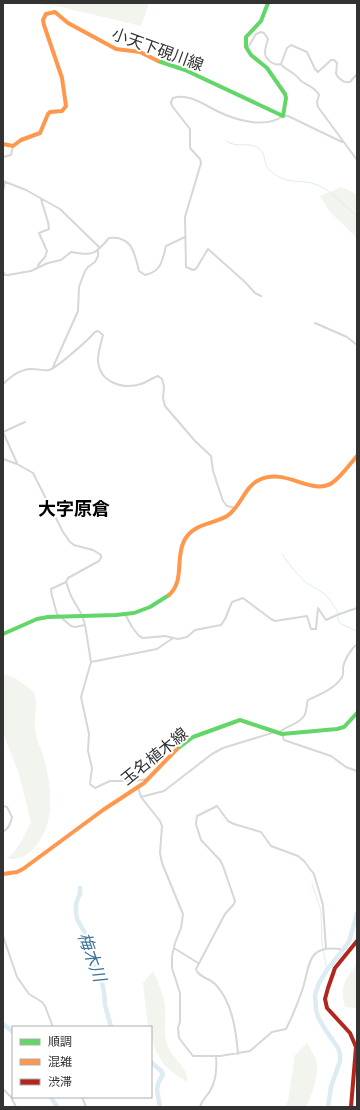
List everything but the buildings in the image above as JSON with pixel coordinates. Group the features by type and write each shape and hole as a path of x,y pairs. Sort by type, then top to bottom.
{"main road":[{"path":"268,3 261,21 246,38 247,49 254,58 266,67 285,94 286,98 283,116"},
{"name":"小天下硯川線","path":"13,146 21,140 40,133 48,114 50,112 62,111 66,106 62,78 43,20 46,14 51,12 60,14 68,23 116,49 140,52 153,59 185,70 283,116"},
{"path":"3,144 13,146"},
{"path":"3,634 37,619 60,616 125,614 144,610 171,594 177,585 179,578 180,555 188,534 198,526 226,517 236,508 251,486 263,478 276,475 285,476 310,485 324,486 336,480 357,456"},
{"name":"玉名植木線","path":"3,874 17,872 23,869 103,810 138,787 149,778 180,746 193,737 240,720 279,733 292,734 337,729 344,727 357,714"},
{"path":"351,1107 357,1047 354,1037 330,1011 325,1002 325,996 336,967 357,941"}],"street":[{"path":"247,49 258,32 264,33 268,39 265,52 267,58 274,64 281,64 318,92 318,107 357,160"},
{"path":"281,64 287,48 290,45 307,52 315,70 318,72 331,60 334,60 337,63 336,74 339,79 350,82 357,74"},
{"path":"261,296 255,293 208,249 194,270 186,267 185,237 187,209 201,163 200,159 190,148 190,129 172,106 171,102 173,98 182,96 189,98 218,111 249,121 268,122 277,120 283,116 288,116 343,142"},
{"path":"3,157 12,155 13,146"},
{"path":"3,191 4,182 26,190 60,209 100,248"},
{"path":"39,267 38,265 45,257 47,252 39,233 49,229 41,199"},
{"path":"3,271 5,275 8,276 31,271 48,263 61,260 71,252 88,254 98,250 109,238 122,240 131,246 134,250 139,271 145,275 154,272 160,267 166,246 185,237"},
{"path":"52,368 78,311 79,287 85,271 95,262 98,256 98,250"},
{"path":"315,323 347,337 357,345"},
{"path":"3,384 19,371 31,368 47,370 52,368 97,330 101,332 102,335 99,350 99,365 101,372 109,381 118,385 130,386 141,384 158,376 162,378 165,406 195,441 211,456 213,471 223,501 227,506 236,508"},
{"path":"18,465 3,432 25,422"},
{"path":"3,459 33,473 63,532 70,542 74,545 93,550 100,554 101,559 96,563 68,578 66,582 51,589 57,614 71,626 75,627 85,625"},
{"path":"66,582 85,625 91,662 81,698 89,734 88,751 92,768 90,784 95,788 110,781 134,781 149,778"},
{"path":"125,614 132,627 139,636 143,638 165,636 178,639 187,637 195,630 221,625 232,602 243,598 271,619 276,621 306,616 311,629 316,629 318,608 326,620 338,614 357,608"},
{"path":"91,662 157,649 173,638"},
{"path":"141,797 164,791 212,754 223,748 279,733 297,722 304,716 308,700 329,689 340,680 346,660 357,644"},
{"path":"279,733 284,740 331,756 346,767 357,770"},
{"path":"138,787 141,797 160,821 162,826 160,853 162,863 183,914 182,928 172,956 172,968 180,993 180,1022 178,1028 179,1038 193,1056 216,1056 238,1054 250,1051 272,1032 286,1029 303,988 307,966 311,957 318,951 326,949 340,949"},
{"path":"3,806 7,807 12,817 8,827 3,832"},
{"path":"238,1054 237,1035 228,1006 214,983 197,972 196,969 225,914 234,904 235,900 220,860 201,840 196,824 197,816 217,806 228,821 261,832 271,846 298,856 304,861 314,874 323,905 326,949"},
{"path":"3,936 17,977 29,994 42,1002 45,1006 53,1026"},
{"path":"174,948 198,963"},
{"path":"200,1107 213,1084 216,1068 216,1056"},
{"path":"3,1089 11,1097 16,1107"}],"shaded area":[{"path":"31,3 149,3 141,26 61,7"},
{"path":"341,187 357,194 357,238 329,211 320,196"},
{"path":"3,674 15,678 34,692 36,705 35,730 46,767 50,792 49,818 46,829 32,850 20,858 14,859 7,858 18,847 31,822 19,774 3,733"},
{"path":"357,964 357,1008 345,1007 343,994 344,984"},
{"path":"153,971 164,1002 166,1042 170,1051 186,1072 187,1082 171,1071 158,1055 152,1038 152,1026 148,1026 143,983"},
{"path":"307,1043 317,1063 316,1080 306,1107 285,1107 288,1101 295,1055"}],"waterway":[{"path":"226,141 235,144 250,145 258,148 263,154 267,167 274,174 283,179 321,186 357,216"},
{"path":"282,554 305,582 325,594 338,612 338,621 341,624 357,631"},
{"path":"312,884 321,910 322,944 327,970"},
{"name":"梅木川","path":"80,888 80,893 76,904 77,919 85,933 90,959 101,978 105,1005 111,1026"},
{"path":"328,1107 331,1087 340,1061 340,1054 338,1048 318,1017 315,995 319,983 327,970 349,942 357,913"},
{"path":"3,1024 12,1031"},
{"name":"梅木川","path":"152,1063 163,1074 157,1090 160,1107"},
{"path":"52,1098 57,1107"}],"traffic: fast":[{"path":"158,61 185,70 283,116 286,98 285,94 267,68 251,55 246,47 246,37 261,21 268,3"},
{"path":"3,634 37,619 48,617 134,613 150,607 169,595"},
{"path":"177,749 193,737 240,720 282,734 337,729 344,727 357,713"}],"traffic: slow":[{"path":"3,144 13,146 21,140 40,133 48,114 50,112 62,111 66,106 62,78 44,25 43,20 46,14 55,12 68,23 116,49 140,52 158,61"},
{"path":"169,595 177,583 181,548 188,535 203,525 227,516 236,508 246,492 254,483 269,477 279,477 316,486 324,486 336,480 357,456"},
{"path":"3,874 17,872 23,869 103,810 144,783 177,749"}],"traffic: jam":[{"path":"351,1107 356,1047 350,1033 327,1008 325,999 335,968 357,941"}],"district":[{"name":"大字原倉","path":"74,509"}]}
